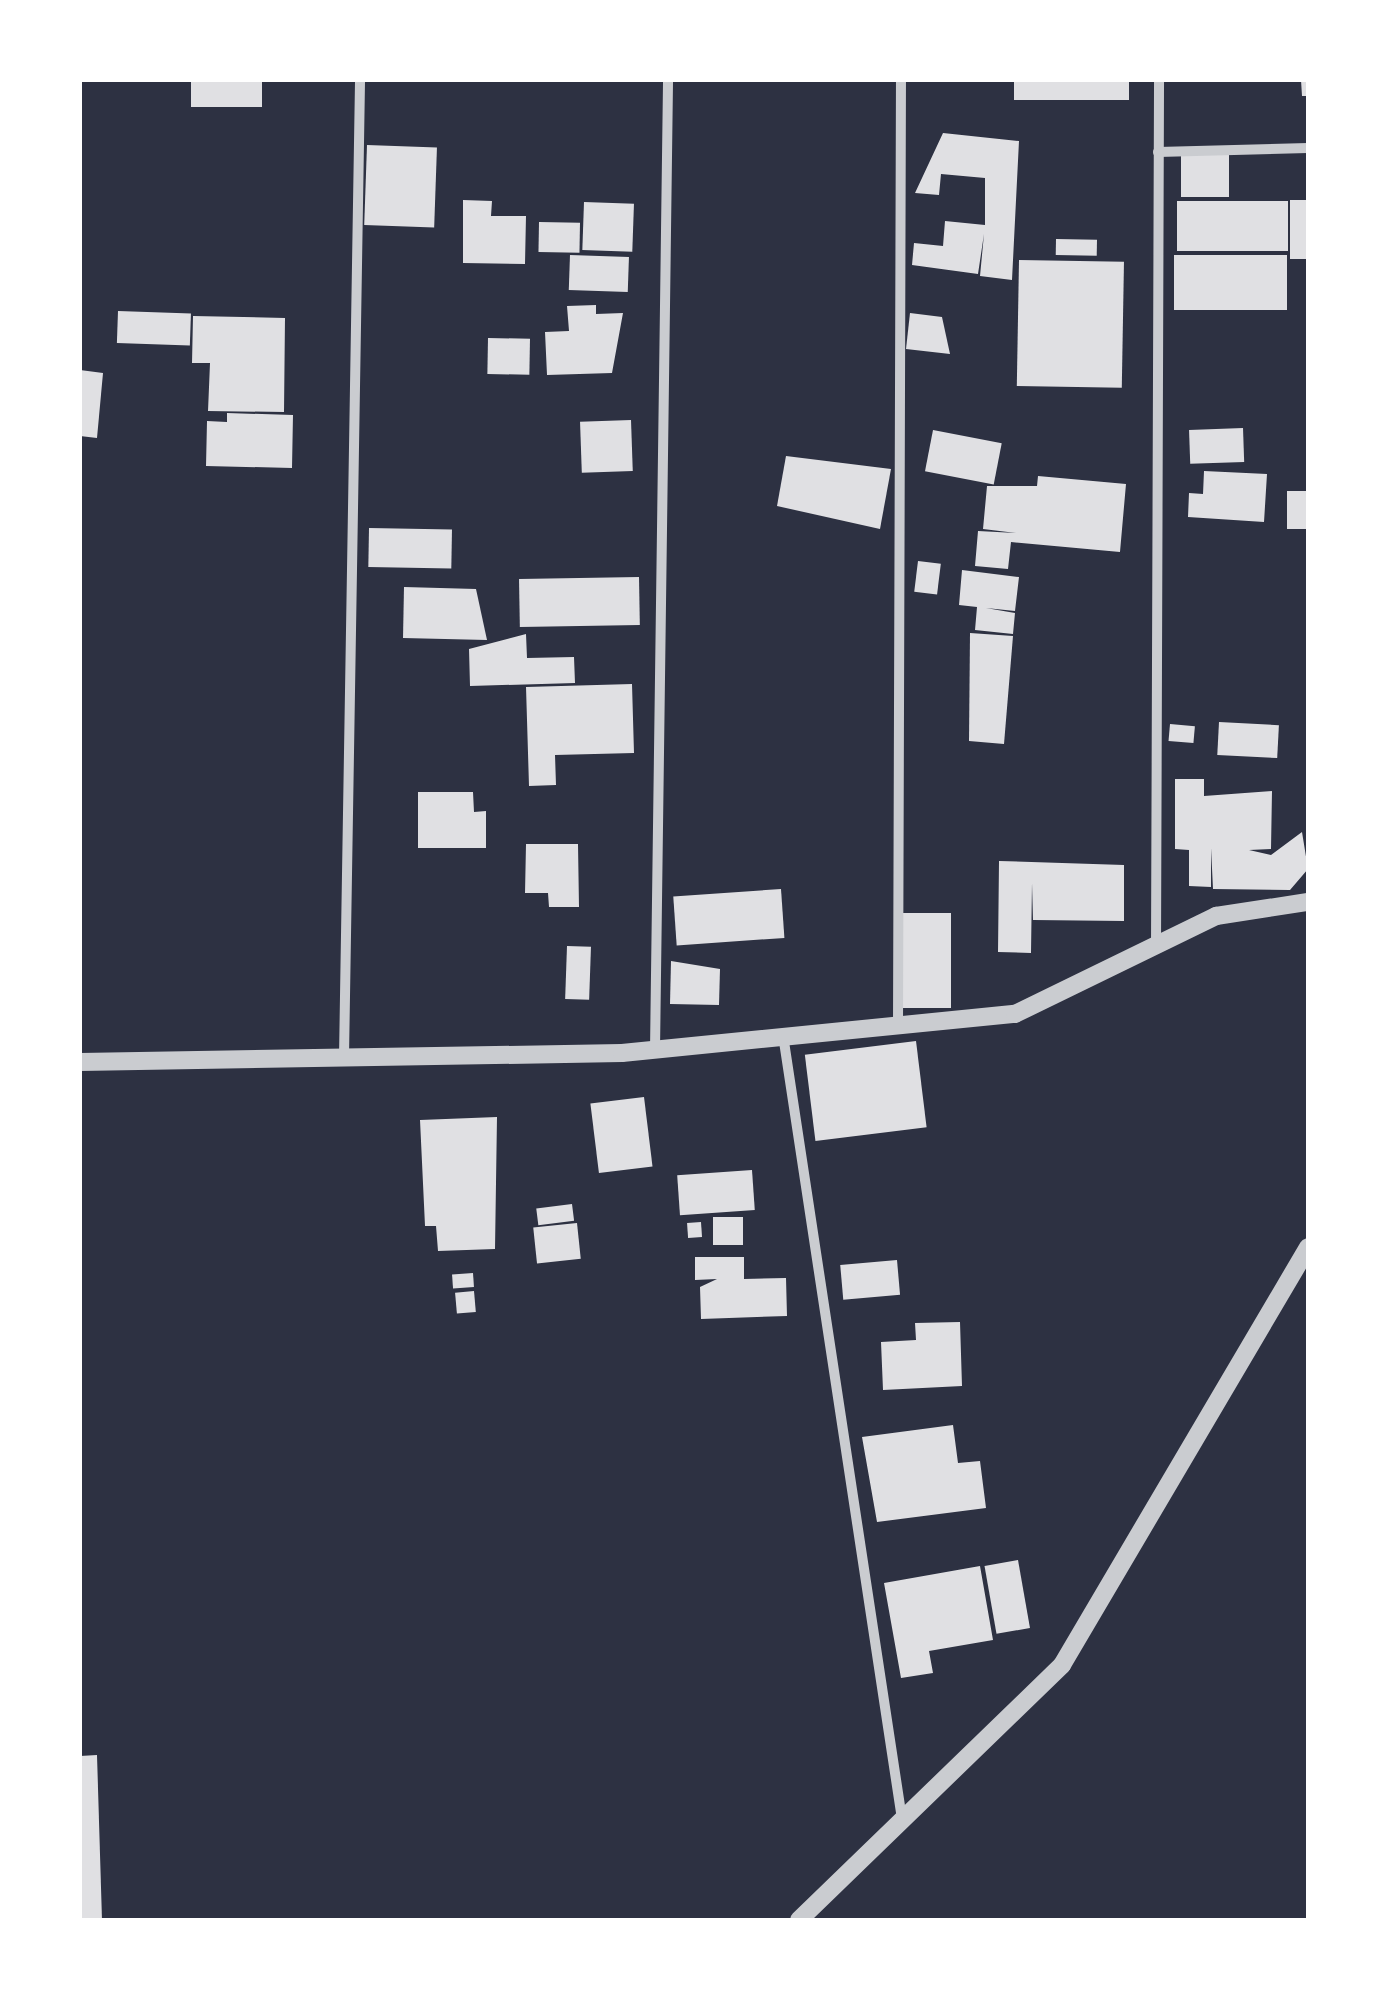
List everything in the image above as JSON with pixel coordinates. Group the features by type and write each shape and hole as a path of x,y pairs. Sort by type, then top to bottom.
{"street":[{"path":"344,1058 360,80"},
{"path":"655,1050 668,80"},
{"path":"898,1028 902,80"},
{"path":"1156,950 1158,80"},
{"path":"1158,152 1308,148"},
{"path":"80,1062 622,1053 1015,1014 1156,950 1216,916 1308,902"},
{"path":"782,1035 903,1825"},
{"path":"799,1920 903,1825 1062,1665 1308,1247"}],"building":[{"path":"191,80 262,80 262,107 191,107"},
{"path":"1014,80 1129,80 1129,100 1014,100"},
{"path":"1301,80 1308,80 1308,96 1302,96"},
{"path":"943,133 1019,141 1012,280 980,276 984,234 978,274 912,265 914,243 943,246 945,221 985,225 985,178 941,174 939,195 915,193"},
{"path":"367,145 437,147 434,227 364,225"},
{"path":"1181,154 1229,154 1229,197 1181,197"},
{"path":"463,200 492,201 491,216 526,216 525,264 463,263"},
{"path":"1290,200 1308,200 1308,259 1290,259"},
{"path":"1177,201 1288,201 1288,251 1177,251"},
{"path":"584,202 634,204 632,252 582,250"},
{"path":"539,222 580,223 579,253 538,252"},
{"path":"1056,239 1097,240 1097,256 1056,255"},
{"path":"570,255 629,257 628,292 569,290"},
{"path":"1174,255 1287,255 1287,310 1174,310"},
{"path":"1019,260 1124,262 1122,388 1017,386"},
{"path":"596,305 596,314 623,313 612,373 547,375 545,332 569,331 567,306"},
{"path":"118,311 191,314 190,346 117,343"},
{"path":"910,313 942,317 950,354 906,349"},
{"path":"193,316 285,318 284,412 208,411 210,363 192,363"},
{"path":"488,338 530,339 529,375 487,374"},
{"path":"80,370 103,373 97,438 80,436"},
{"path":"227,413 293,415 292,468 206,466 207,421 227,422"},
{"path":"631,420 633,471 582,473 580,422"},
{"path":"1243,428 1244,462 1190,464 1189,430"},
{"path":"933,430 1002,443 994,485 925,471"},
{"path":"786,456 891,469 880,529 777,506"},
{"path":"1204,471 1267,474 1264,522 1188,517 1189,493 1203,494"},
{"path":"1038,476 1126,484 1120,552 1011,542 1008,569 975,566 978,531 1016,533 983,529 987,486 1037,486"},
{"path":"1287,491 1308,491 1308,529 1287,529"},
{"path":"369,528 452,529 451,568 368,567"},
{"path":"918,561 941,564 937,595 914,592"},
{"path":"962,570 1019,577 1015,611 986,608 1015,613 1013,634 975,630 977,607 959,605"},
{"path":"639,577 640,625 520,627 519,579"},
{"path":"404,587 476,589 487,640 403,638"},
{"path":"970,633 1013,636 1004,744 969,741"},
{"path":"526,634 527,658 574,657 575,683 470,686 469,649"},
{"path":"632,684 634,753 555,755 556,785 529,786 526,687"},
{"path":"1219,722 1279,725 1277,758 1217,755"},
{"path":"1170,724 1195,726 1193,743 1169,741"},
{"path":"1175,779 1204,779 1204,796 1272,791 1271,849 1249,850 1271,855 1302,832 1308,869 1290,890 1213,889 1211,848 1211,887 1189,886 1189,850 1175,849"},
{"path":"418,792 473,792 474,812 486,811 486,848 418,848"},
{"path":"526,844 578,844 579,907 549,907 548,893 525,893"},
{"path":"999,861 1124,865 1124,921 1033,920 1032,883 1031,953 998,952"},
{"path":"781,889 784,938 677,945 673,897"},
{"path":"902,913 951,913 951,1008 902,1008"},
{"path":"567,946 591,947 589,1000 565,999"},
{"path":"671,961 720,969 719,1005 670,1004"},
{"path":"916,1041 927,1127 815,1141 805,1055"},
{"path":"644,1097 653,1166 599,1173 590,1104"},
{"path":"497,1117 495,1249 438,1251 436,1226 425,1226 420,1120"},
{"path":"752,1170 755,1210 680,1215 677,1175"},
{"path":"572,1204 574,1221 538,1225 536,1208"},
{"path":"713,1217 743,1217 743,1245 713,1245"},
{"path":"701,1222 702,1237 688,1238 687,1223"},
{"path":"577,1223 581,1259 537,1263 533,1228"},
{"path":"695,1257 744,1257 744,1279 786,1278 787,1316 701,1319 700,1287 717,1279 695,1280"},
{"path":"897,1260 900,1295 843,1300 840,1265"},
{"path":"473,1273 474,1287 453,1288 452,1274"},
{"path":"474,1291 476,1312 457,1314 455,1293"},
{"path":"960,1322 962,1386 883,1390 881,1342 916,1340 915,1323"},
{"path":"953,1425 958,1463 980,1461 986,1508 877,1522 862,1437"},
{"path":"1018,1560 1030,1628 996,1634 985,1566"},
{"path":"980,1566 993,1640 929,1651 933,1673 901,1678 884,1583"},
{"path":"97,1755 102,1920 80,1920 80,1756"}]}
